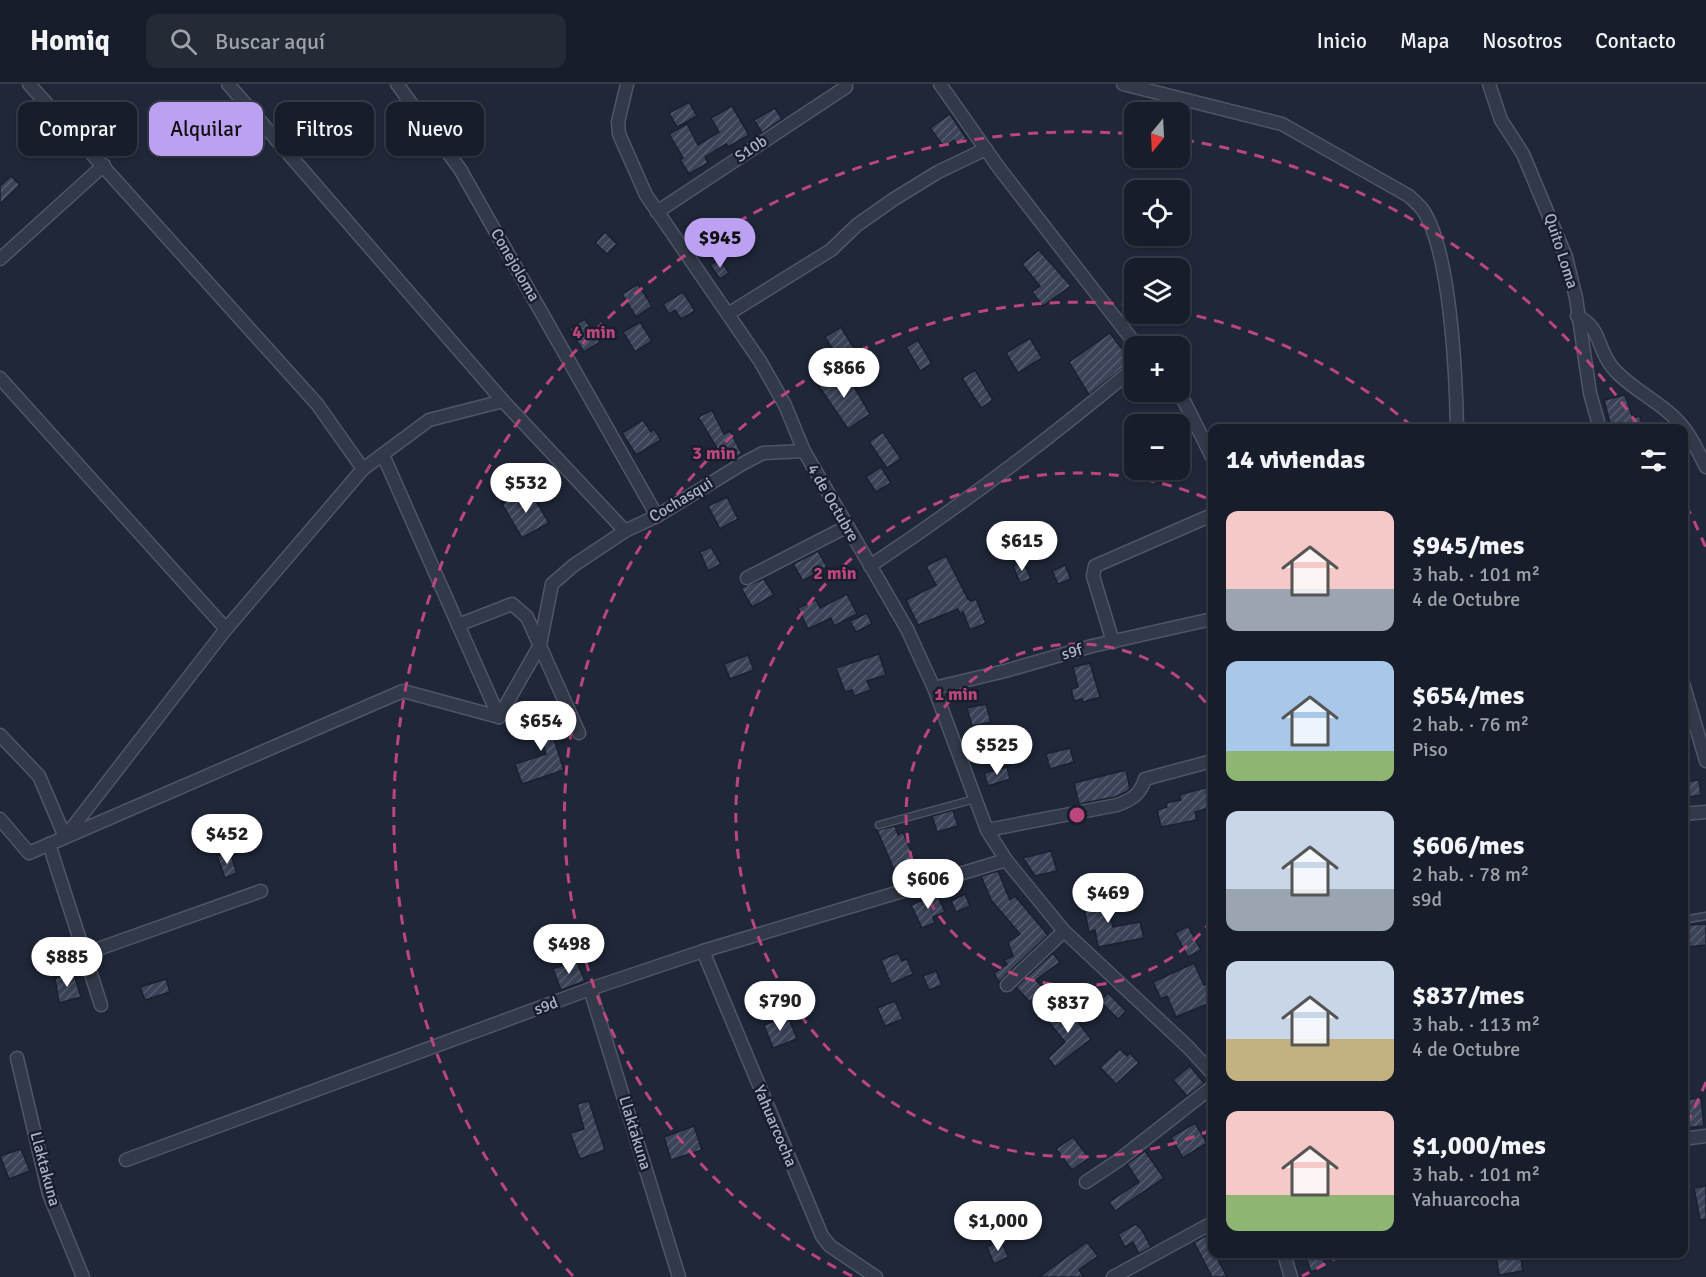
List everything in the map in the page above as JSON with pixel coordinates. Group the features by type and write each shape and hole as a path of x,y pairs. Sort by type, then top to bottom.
{"street":[{"path":"29,84 317,404 363,469"},
{"path":"228,84 503,401 626,531"},
{"name":"Conejoloma","path":"397,84 460,169 657,516"},
{"path":"626,88 639,84"},
{"path":"940,84 986,149 1129,336"},
{"path":"1123,84 1282,124 1409,196 1422,209 1436,241 1448,309 1456,373 1457,424"},
{"name":"Quito Loma","path":"1489,84 1500,120 1523,154 1562,246 1576,298 1590,393 1599,424"},
{"name":"S10b","path":"657,212 846,87"},
{"name":"4 de Octubre","path":"626,88 618,122 619,134 646,195 728,314 785,405 804,451 907,629 934,688 987,830 1006,860 1064,931 1188,1047 1208,1069"},
{"path":"728,314 831,250 857,225 894,199 938,172 986,149"},
{"path":"0,259 104,165"},
{"path":"1577,316 1590,322 1597,334 1602,353 1613,369 1680,424"},
{"path":"870,566 948,514 1043,443 1124,376"},
{"path":"0,378 226,629"},
{"path":"66,837 226,629 363,469 429,420 503,401"},
{"path":"1184,402 1208,449"},
{"path":"1688,436 1706,467"},
{"name":"Cochasqui","path":"499,717 540,645 552,584 574,565 626,531 657,516 742,464 763,453 804,451"},
{"path":"382,455 499,717"},
{"path":"1113,642 1093,576 1095,566 1208,517"},
{"path":"747,578 846,527"},
{"path":"458,625 512,604 527,617 579,733"},
{"name":"s9f","path":"934,688 1208,620"},
{"path":"0,819 28,853 403,691 499,717"},
{"path":"1688,700 1706,761"},
{"path":"0,735 39,776 66,837"},
{"path":"987,830 1117,805 1136,795 1141,790 1144,779 1208,762"},
{"path":"1688,814 1706,812"},
{"path":"49,844 101,1005"},
{"name":"s9d","path":"126,1160 590,989 703,951 1006,860"},
{"path":"84,954 261,891"},
{"path":"1006,985 1064,931"},
{"name":"Yahuarcocha","path":"703,951 822,1236 830,1246 876,1277"},
{"name":"Llaktakuna","path":"590,989 679,1277"},
{"name":"Llaktakuna","path":"18,1058 49,1194 82,1277"},
{"path":"1086,1182 1119,1160 1208,1090"},
{"path":"1688,1138 1706,1136"},
{"path":"1113,1277 1208,1225"},
{"path":"1285,1258 1291,1277"}],"lane":[{"path":"879,825 975,799"},
{"path":"1688,919 1706,916"}],"building":[{"path":"689,102 697,116 677,127 669,113"},
{"path":"732,106 749,135 728,147 726,144 705,157 708,163 689,174 669,134 687,124 698,145 719,132 711,118"},
{"path":"775,108 782,119 762,133 754,120"},
{"path":"950,114 966,138 957,145 954,140 944,147 930,128"},
{"path":"11,176 20,185 0,204 0,186"},
{"path":"605,232 617,244 607,254 595,243"},
{"path":"1039,250 1071,286 1043,306 1032,292 1040,286 1022,264"},
{"path":"720,259 729,273 720,279 710,265"},
{"path":"638,284 652,306 636,317 622,294"},
{"path":"683,292 695,311 681,319 675,310 669,314 663,304"},
{"path":"585,319 600,342 584,352 569,329"},
{"path":"640,322 652,341 635,352 623,332"},
{"path":"841,327 855,350 839,359 825,337"},
{"path":"1110,333 1124,352 1124,367 1089,395 1069,362"},
{"path":"1030,338 1042,358 1018,373 1006,353"},
{"path":"918,340 932,364 920,371 906,347"},
{"path":"843,368 870,414 848,429 818,385"},
{"path":"975,370 993,400 981,408 962,378"},
{"path":"1625,395 1633,418 1640,416 1642,424 1607,424 1610,423 1604,400"},
{"path":"712,410 724,434 730,431 742,454 726,463 698,417"},
{"path":"643,420 651,432 654,429 661,440 636,455 622,433"},
{"path":"883,432 901,459 887,468 869,442"},
{"path":"881,467 891,483 876,492 866,477"},
{"path":"529,489 549,523 522,538 502,504"},
{"path":"727,497 738,519 720,529 708,506"},
{"path":"1032,533 1040,551 1022,558 1014,540"},
{"path":"711,547 721,564 708,571 700,552"},
{"path":"818,551 827,567 803,581 793,564"},
{"path":"946,556 968,599 971,601 976,599 986,623 970,630 963,612 960,614 958,609 918,625 906,600 936,585 926,566"},
{"path":"1023,561 1031,579 1020,583 1013,566"},
{"path":"1065,565 1071,579 1058,584 1052,571"},
{"path":"764,579 774,595 752,607 741,588"},
{"path":"847,594 857,614 834,626 831,618 808,629 798,608 816,600 820,608"},
{"path":"867,613 872,624 856,632 850,621"},
{"path":"879,654 886,675 867,681 871,690 854,696 852,690 845,692 836,668"},
{"path":"748,655 754,670 730,679 724,664"},
{"path":"1090,663 1100,697 1083,702 1082,699 1074,701 1071,689 1078,687 1073,667"},
{"path":"986,704 991,722 972,726 967,708"},
{"path":"543,705 564,770 522,784 515,764 546,754 531,709"},
{"path":"1070,748 1074,762 1050,769 1046,754"},
{"path":"1007,767 1010,779 988,786 984,773"},
{"path":"1126,770 1130,789 1126,792 1115,797 1079,804 1074,783"},
{"path":"1699,780 1701,795 1688,797 1688,781"},
{"path":"1208,787 1208,808 1195,812 1197,820 1161,827 1157,810 1167,807 1166,803 1181,800 1179,795"},
{"path":"953,810 958,826 937,832 932,816"},
{"path":"895,826 898,835 903,832 919,870 898,879 877,830"},
{"path":"1051,851 1057,871 1035,876 1023,858"},
{"path":"230,852 237,873 225,878 217,856"},
{"path":"998,871 1010,900 1015,896 1048,935 999,982 994,973 1007,964 1004,960 1013,956 1008,942 1020,934 991,900 981,876"},
{"path":"937,894 945,912 933,917 935,923 922,928 911,905"},
{"path":"965,894 970,906 956,912 951,901"},
{"path":"1104,895 1113,927 1140,922 1144,938 1098,947 1095,930 1089,932 1082,899"},
{"path":"1706,924 1706,945 1688,947 1688,925"},
{"path":"1188,926 1201,950 1188,957 1175,933"},
{"path":"898,953 902,961 907,959 913,974 891,984 881,960"},
{"path":"1053,953 1060,962 1036,980 1044,989 1030,1002 1016,987"},
{"path":"576,960 585,981 561,990 553,969"},
{"path":"1194,963 1204,985 1207,984 1208,1004 1176,1017 1167,996 1161,999 1153,982"},
{"path":"936,971 942,985 929,990 923,976"},
{"path":"74,974 81,997 59,1003 55,978"},
{"path":"166,979 170,992 145,1000 140,987"},
{"path":"1108,993 1126,1011 1118,1019 1100,1001"},
{"path":"895,1001 903,1019 885,1026 877,1008"},
{"path":"1069,1003 1081,1019 1078,1022 1091,1039 1055,1067 1048,1058 1065,1042 1048,1021"},
{"path":"788,1016 797,1039 773,1048 764,1025"},
{"path":"1120,1049 1127,1056 1130,1053 1139,1063 1116,1084 1100,1067"},
{"path":"1190,1066 1204,1083 1187,1096 1173,1080"},
{"path":"1701,1098 1704,1126 1688,1128 1688,1099"},
{"path":"589,1101 605,1150 580,1159 570,1133 584,1129 577,1104"},
{"path":"1195,1123 1207,1143 1183,1158 1171,1137"},
{"path":"694,1126 702,1150 671,1160 664,1137"},
{"path":"1073,1137 1089,1158 1072,1170 1056,1149"},
{"path":"21,1149 30,1171 9,1179 0,1156"},
{"path":"1145,1151 1164,1178 1115,1211 1109,1202 1139,1182 1127,1164"},
{"path":"1706,1186 1706,1219 1700,1220 1694,1188"},
{"path":"1136,1224 1151,1247 1139,1254 1133,1242 1125,1247 1118,1234"},
{"path":"1206,1236 1208,1258 1217,1258 1227,1277 1212,1277 1194,1242"},
{"path":"1001,1240 1008,1257 994,1264 987,1247"},
{"path":"1087,1242 1098,1256 1079,1270 1084,1277 1039,1277"},
{"path":"1306,1258 1323,1258 1326,1267 1311,1272"},
{"path":"1497,1258 1521,1258 1523,1271 1499,1275"}]}
